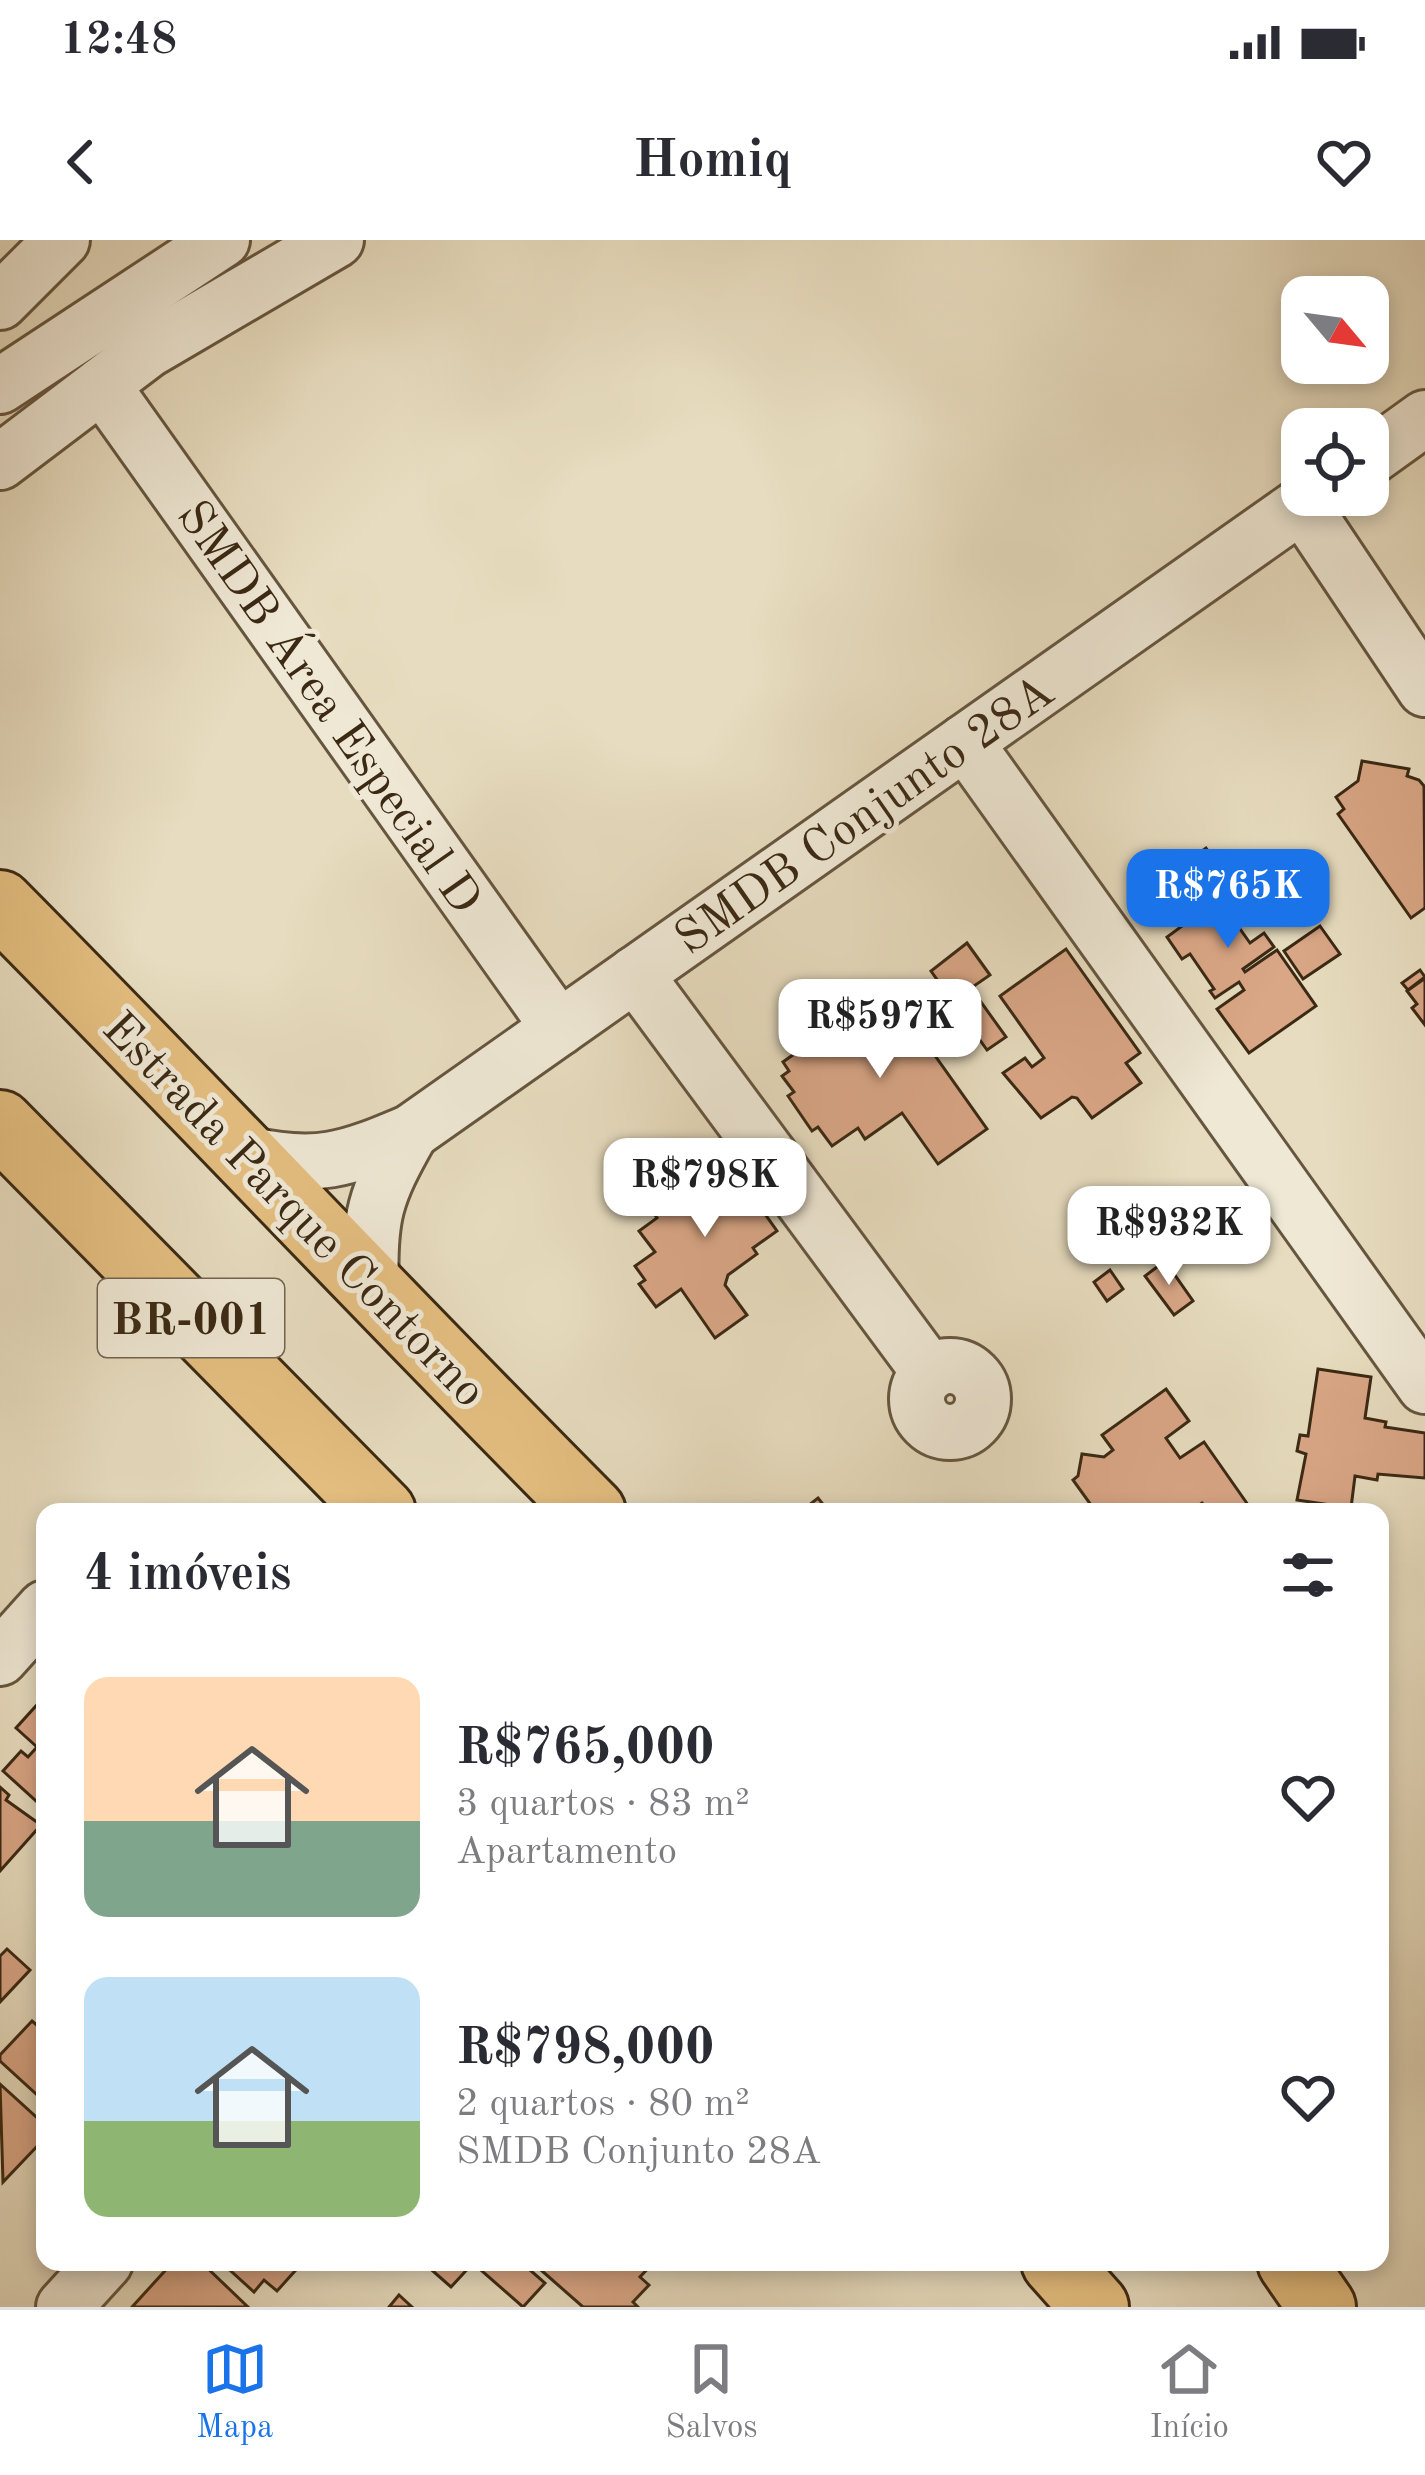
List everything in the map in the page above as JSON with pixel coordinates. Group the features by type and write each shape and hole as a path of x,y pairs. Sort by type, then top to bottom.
{"highway":[{"name":"Estrada Parque Contorno","path":"0,904 583,1503"},
{"name":"BR-001","path":"0,1124 373,1503"},
{"path":"1063,2271 1095,2307"},
{"path":"1112,2307 1120,2271"},
{"path":"1297,2271 1322,2307"}],"street":[{"path":"0,302 62,240"},
{"path":"0,462 148,350 336,240"},
{"path":"0,386 192,248"},
{"name":"SMDB Área Especial D","path":"102,385 559,1028"},
{"path":"1389,444 1425,418"},
{"name":"SMDB Conjunto 28A","path":"411,1132 1286,516"},
{"path":"1319,516 1425,689"},
{"path":"965,742 1425,1386"},
{"path":"635,974 930,1373"},
{"path":"246,1154 319,1163 357,1155 411,1132"},
{"path":"371,1290 370,1218 382,1183 411,1132"},
{"path":"0,1658 36,1618"},
{"path":"64,2307 97,2271"}],"building":[{"path":"1362,761 1409,769 1407,776 1424,786 1425,908 1411,918 1338,814 1344,809 1336,797 1358,781"},
{"path":"1206,848 1249,908 1233,919 1250,943 1264,933 1274,947 1245,972 1277,950 1316,1006 1249,1053 1217,1009 1244,990 1239,982 1215,998 1190,954 1182,959 1167,937 1189,921 1179,907 1156,923 1138,896"},
{"path":"1320,926 1340,954 1303,979 1284,951"},
{"path":"967,943 990,975 971,988 1006,1037 987,1050 931,971"},
{"path":"1066,949 1140,1053 1126,1063 1141,1083 1092,1118 1072,1097 1041,1118 1003,1073 1025,1058 1032,1067 1044,1058 1000,996"},
{"path":"1420,970 1425,977 1408,990 1402,983"},
{"path":"1425,980 1425,1025 1407,991"},
{"path":"887,988 987,1129 938,1164 902,1113 865,1139 858,1128 832,1146 818,1127 812,1131 788,1096 794,1092 782,1076 789,1071 783,1062"},
{"path":"727,1146 750,1179 743,1183 777,1231 753,1248 757,1254 728,1275 725,1285 747,1315 715,1338 681,1289 656,1307 639,1284 645,1280 635,1266 655,1252 639,1231 670,1200 664,1191"},
{"path":"1165,1261 1193,1301 1174,1315 1145,1276"},
{"path":"1110,1270 1123,1289 1107,1301 1094,1282"},
{"path":"1318,1369 1371,1377 1365,1418 1386,1422 1385,1427 1425,1433 1425,1478 1355,1476 1352,1503 1297,1500 1306,1454 1297,1451 1300,1435 1308,1436"},
{"path":"1166,1389 1189,1421 1166,1438 1180,1458 1204,1442 1247,1503 1090,1503 1073,1480 1082,1454 1104,1457 1113,1450 1102,1435"},
{"path":"36,1706 36,1746 16,1728"},
{"path":"36,1748 36,1801 3,1771 21,1751 28,1757"},
{"path":"0,1787 9,1795 6,1800 36,1821 36,1831 0,1871"},
{"path":"7,1949 30,1970 0,2002 0,1956"},
{"path":"32,2021 36,2024 36,2094 0,2061 0,2055"},
{"path":"0,2084 36,2117 36,2147 3,2182"},
{"path":"165,2271 210,2271 248,2307 132,2307"},
{"path":"231,2271 295,2271 277,2291 264,2280 254,2292"},
{"path":"433,2271 466,2271 451,2287"},
{"path":"482,2271 531,2271 545,2283 523,2307"},
{"path":"542,2271 646,2271 640,2277 649,2285 633,2302 638,2307 583,2307"},
{"path":"399,2295 412,2307 389,2307"}]}
